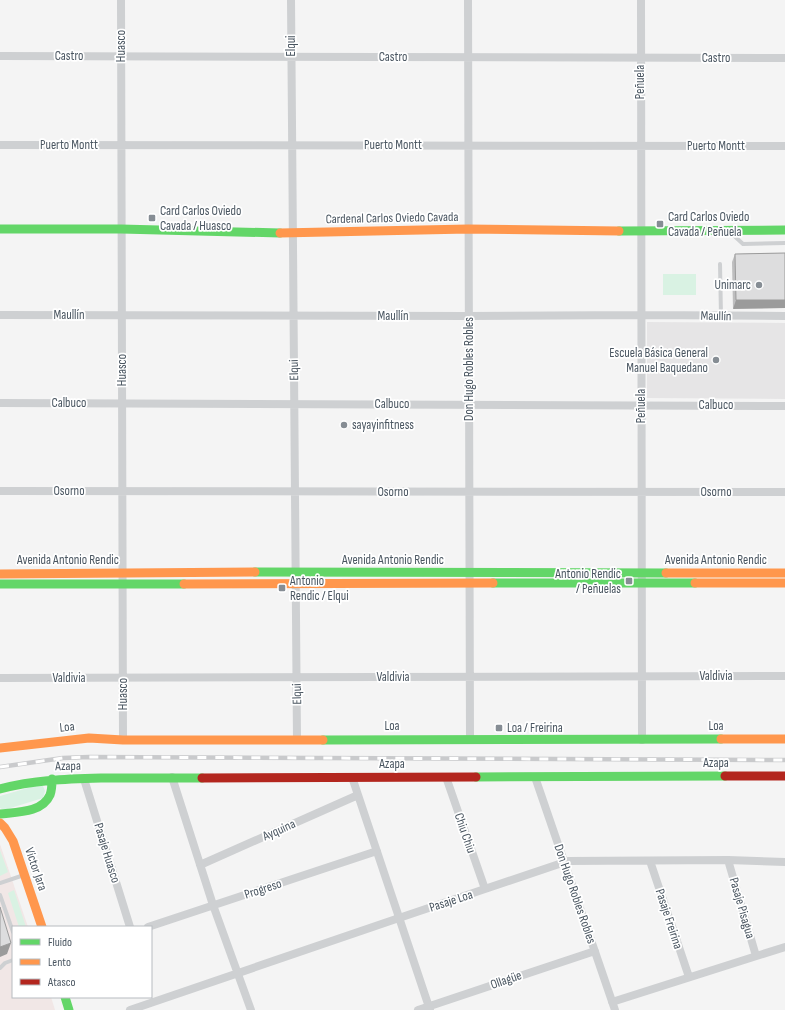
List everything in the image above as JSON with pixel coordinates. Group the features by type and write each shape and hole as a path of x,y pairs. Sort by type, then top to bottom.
{"street":[{"name":"Huasco","path":"121,0 122,740"},
{"name":"Elqui","path":"291,0 298,740"},
{"name":"Don Hugo Robles Robles","path":"468,0 470,739"},
{"name":"Peñuela","path":"640,0 642,740"},
{"name":"Castro","path":"0,56 785,58"},
{"name":"Puerto Montt","path":"0,145 785,146"},
{"name":"Cardenal Carlos Oviedo Cavada","path":"0,229 121,229 293,233 468,230 785,230"},
{"name":"Maullín","path":"0,315 785,316"},
{"name":"Calbuco","path":"0,403 785,406"},
{"name":"Osorno","path":"0,491 785,492"},
{"name":"Avenida Antonio Rendic","path":"0,574 296,572 785,573"},
{"name":"Avenida Antonio Rendic","path":"0,584 785,583"},
{"name":"Valdivia","path":"0,678 785,676"},
{"name":"Loa","path":"0,748 88,738 122,740 785,739"},
{"name":"Azapa","path":"0,789 23,783 52,779 172,777 785,776"},
{"path":"172,777 213,905 251,1010"},
{"path":"352,777 429,1008"},
{"name":"Chiu Chiu","path":"446,777 485,890"},
{"name":"Don Hugo Robles Robles","path":"535,777 615,1010"},
{"path":"0,814 34,809 45,802 51,794 52,779"},
{"name":"Pasaje Huasco","path":"84,779 130,926"},
{"name":"Ayquina","path":"200,865 358,795"},
{"name":"Víctor Jara","path":"0,823 6,828 13,841 42,926"},
{"name":"Progreso","path":"151,926 377,851"},
{"name":"Pasaje Loa","path":"130,1010 568,861 728,860 785,862"},
{"name":"Pasaje Pisagua","path":"728,860 756,956"},
{"name":"Pasaje Freirina","path":"650,861 689,977"},
{"path":"612,1002 785,947"},
{"name":"Ollagüe","path":"418,1010 429,1008 595,951"},
{"path":"65,998 69,1010"}],"lane":[{"path":"728,230 742,244 785,243"},
{"path":"720,264 720,316"},
{"path":"0,883 24,874"},
{"path":"0,895 12,929"},
{"path":"0,968 5,963 12,960"}],"shaded area":[{"name":"Escuela Básica General Manuel Baquedano","path":"647,322 785,323 785,399 647,398"},
{"path":"0,844 28,926 12,926 12,998 51,998 55,1010 0,1010"}],"green space":[{"path":"663,274 696,274 696,295 663,295"},
{"path":"38,785 43,786 45,791 43,798 4,810 0,808 0,796"},
{"path":"0,850 8,872 0,876"},
{"path":"14,890 26,926 19,926 8,893"}],"building":[{"name":"Unimarc","path":"785,253 785,300 736,300 735,254"},
{"path":"0,907 11,943 0,947"}],"railway":[{"path":"0,767 63,758 89,757 785,760"}],"traffic: fast":[{"path":"0,229 121,229 280,233"},
{"path":"619,231 785,230"},
{"path":"255,572 666,573"},
{"path":"493,583 695,583"},
{"path":"0,584 184,584"},
{"path":"323,740 721,739"},
{"path":"476,777 725,776"},
{"path":"0,789 37,782 62,780 101,778 202,778"},
{"path":"0,814 21,812 41,805 50,795 52,789 52,779"},
{"path":"65,998 69,1010"}],"traffic: slow":[{"path":"280,233 468,229 619,231"},
{"path":"0,574 255,572"},
{"path":"666,573 785,573"},
{"path":"184,584 493,583"},
{"path":"695,583 785,583"},
{"path":"0,748 89,738 123,740 323,740"},
{"path":"721,739 785,739"},
{"path":"0,823 13,841 42,926"}],"traffic: jam":[{"path":"725,776 785,776"},
{"path":"202,778 476,777"}],"place":[{"name":"Card Carlos Oviedo Cavada / Huasco","path":"152,218"},
{"name":"Card Carlos Oviedo Cavada / Peñuela","path":"660,224"},
{"name":"Unimarc","path":"759,285"},
{"name":"Escuela Básica General Manuel Baquedano","path":"716,360"},
{"name":"sayayinfitness","path":"344,425"},
{"name":"Antonio Rendic / Peñuelas","path":"629,581"},
{"name":"Antonio Rendic / Elqui","path":"282,588"},
{"name":"Loa / Freirina","path":"499,728"}]}
